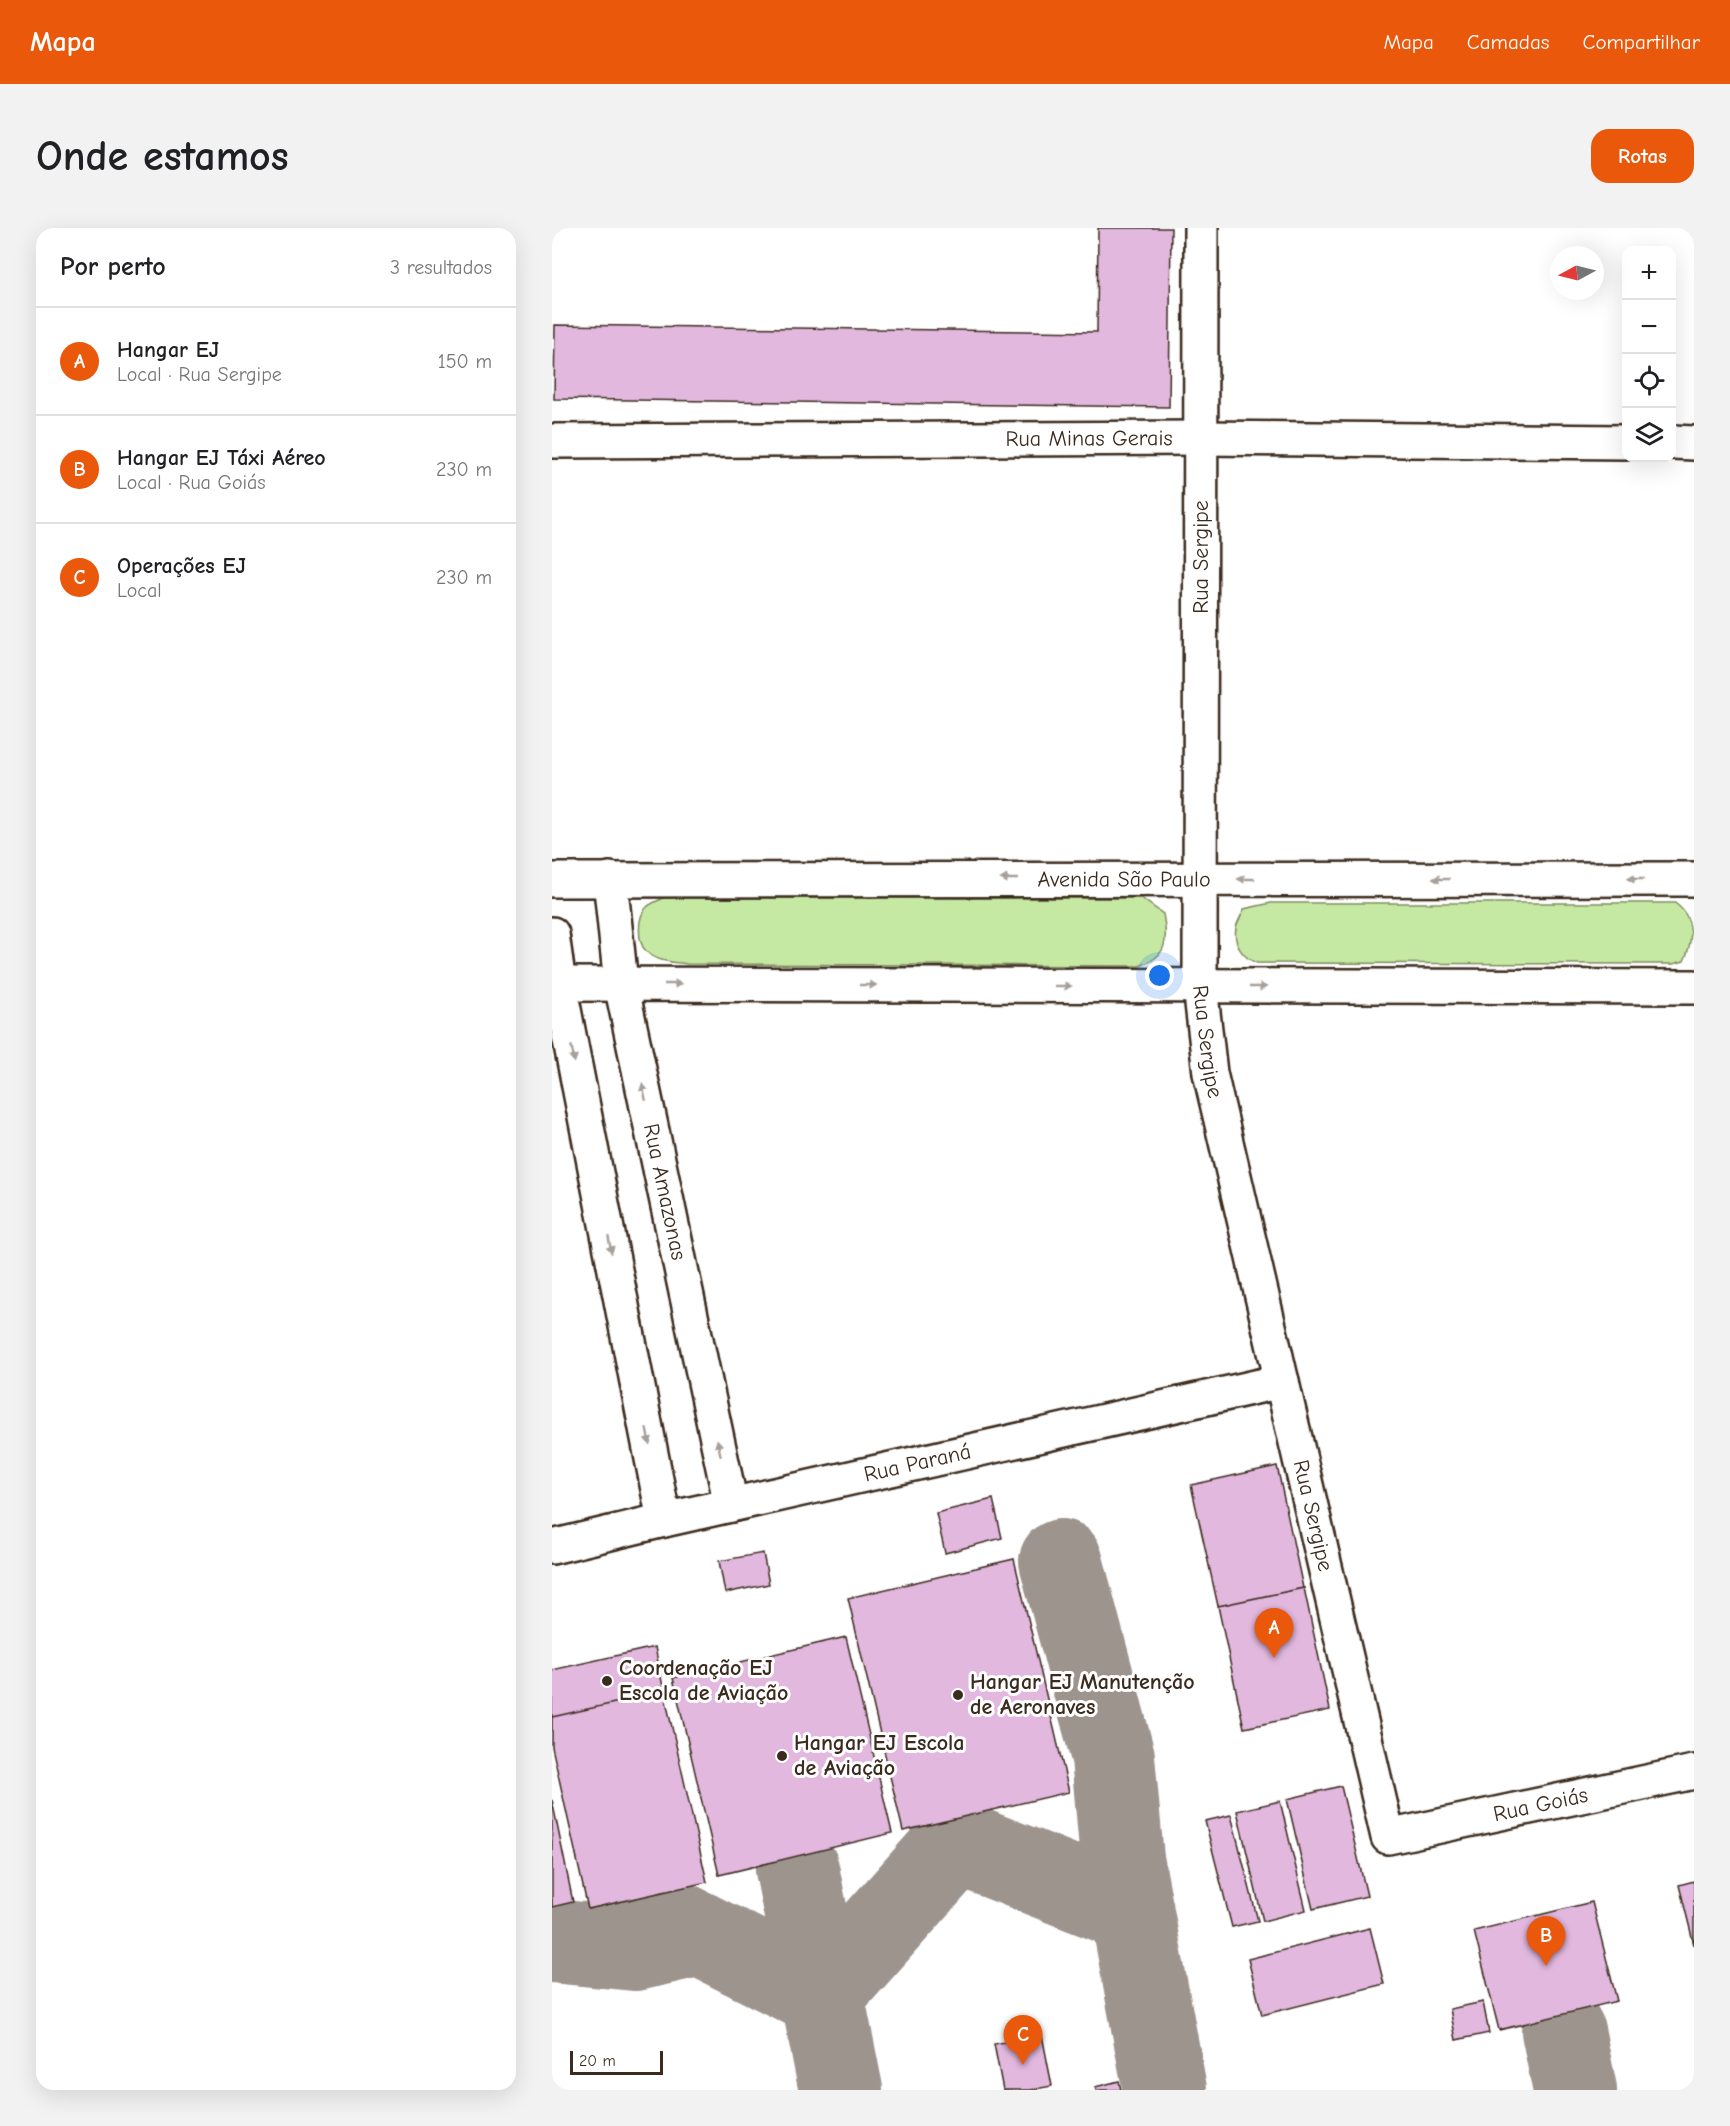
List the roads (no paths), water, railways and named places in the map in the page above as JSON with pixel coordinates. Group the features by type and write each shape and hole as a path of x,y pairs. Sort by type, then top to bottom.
{"street":[{"name":"Rua Sergipe","path":"1201,228 1200,986 1210,1073 1388,1838"},
{"name":"Rua Minas Gerais","path":"552,441 1201,438 1622,442"},
{"path":"1676,442 1694,443"},
{"name":"Rua Amazonas","path":"610,879 621,984 731,1505"},
{"name":"Avenida São Paulo","path":"552,880 1694,879"},
{"path":"552,934 555,984 664,1520"},
{"path":"555,984 1694,987"},
{"name":"Rua Paraná","path":"552,1547 1282,1381"},
{"name":"Rua Goiás","path":"1388,1838 1694,1772"}],"place":[{"name":"Hangar EJ","path":"1274,1658"},
{"name":"Coordenação EJ Escola de Aviação","path":"607,1681"},
{"name":"Hangar EJ Manutenção de Aeronaves","path":"958,1695"},
{"name":"Hangar EJ Escola de Aviação","path":"782,1756"},
{"name":"Hangar EJ Táxi Aéreo","path":"1546,1966"},
{"name":"Operações EJ","path":"1023,2065"}]}
